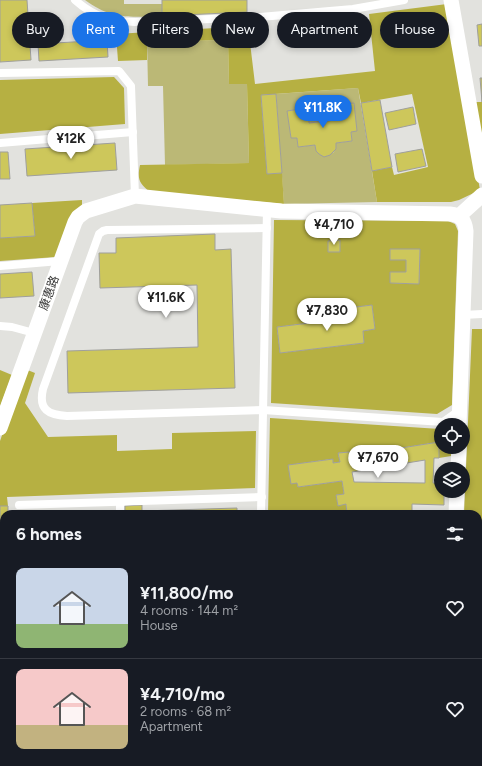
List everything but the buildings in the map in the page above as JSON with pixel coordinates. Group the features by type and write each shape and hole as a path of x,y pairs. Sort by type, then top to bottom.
{"street":[{"path":"451,0 482,176"},
{"path":"459,216 482,195"},
{"path":"135,196 267,210 450,214 459,216 464,221 466,231 459,418"},
{"name":"康惠路","path":"0,428 75,222 86,211 135,196"},
{"path":"456,510 457,498"}],"lane":[{"path":"75,0 90,11 109,20 135,22 260,16 353,9 404,0"},
{"path":"0,74 119,71 131,86 135,196"},
{"path":"0,143 133,132"},
{"path":"261,510 267,210"},
{"path":"267,228 108,230 99,234 41,396 43,406 47,411 59,415 263,410 434,422"},
{"path":"0,266 60,261"},
{"path":"463,314 482,314"},
{"path":"0,326 12,327 34,333"},
{"path":"451,418 460,410"},
{"path":"19,505 262,497"},
{"path":"120,502 120,510"}],"shaded area":[{"path":"85,0 124,0 124,4 162,4 162,12 137,12 137,17 131,17 129,17 129,12 107,12"},
{"path":"447,4 448,12 385,12"},
{"path":"380,13 380,48 449,48 449,15 480,190 459,200 451,202 377,202 372,171 392,167 394,175 428,167 412,94 361,103 358,88 261,95 267,174 282,173 284,204 150,192 143,186 139,177 140,165 249,163 247,84 229,84 228,48 251,48 255,84 375,71 372,42 372,14"},
{"path":"211,28 211,40 203,41 203,29"},
{"path":"129,33 137,33 137,48 147,48 147,60 118,61 117,48 129,48"},
{"path":"211,40 211,48 228,48 229,84 247,84 249,163 165,165 163,86 148,86 147,48 203,48 203,41"},
{"path":"114,77 124,88 125,124 0,134 0,80"},
{"path":"358,88 377,202 284,204 276,94","holes":["334,105 351,132 352,141 336,143 334,152 327,156 322,156 317,152 315,145 298,147 297,138 291,138 288,111 307,108 309,123 336,120"]},
{"path":"473,102 482,102 482,148"},
{"path":"82,200 82,208 56,257 0,261 0,238 35,236 32,203"},
{"path":"274,220 448,221 455,224 458,231 452,405 437,414 271,403","holes":["340,240 328,252 328,241","390,249 420,249 419,284 390,283 390,272 406,272 406,260 390,260","372,305 375,329 363,331 364,343 280,353 277,327 350,318 349,308"]},
{"path":"472,329 482,329 482,510 464,510 465,498 470,498 470,462 466,462 467,454 470,454 470,418 468,418"},
{"path":"25,369 35,373 25,403 48,437 117,435 117,451 172,449 172,433 256,431 255,488 7,497 8,506 0,506 0,441"},
{"path":"0,370 12,375 0,407"},
{"path":"270,418 434,429 434,443 350,456 349,452 338,453 340,462 333,463 332,459 289,465 298,487 342,481 344,494 336,495 338,505 346,504 347,510 268,510"},
{"path":"439,454 451,454 451,456 439,458"}]}
